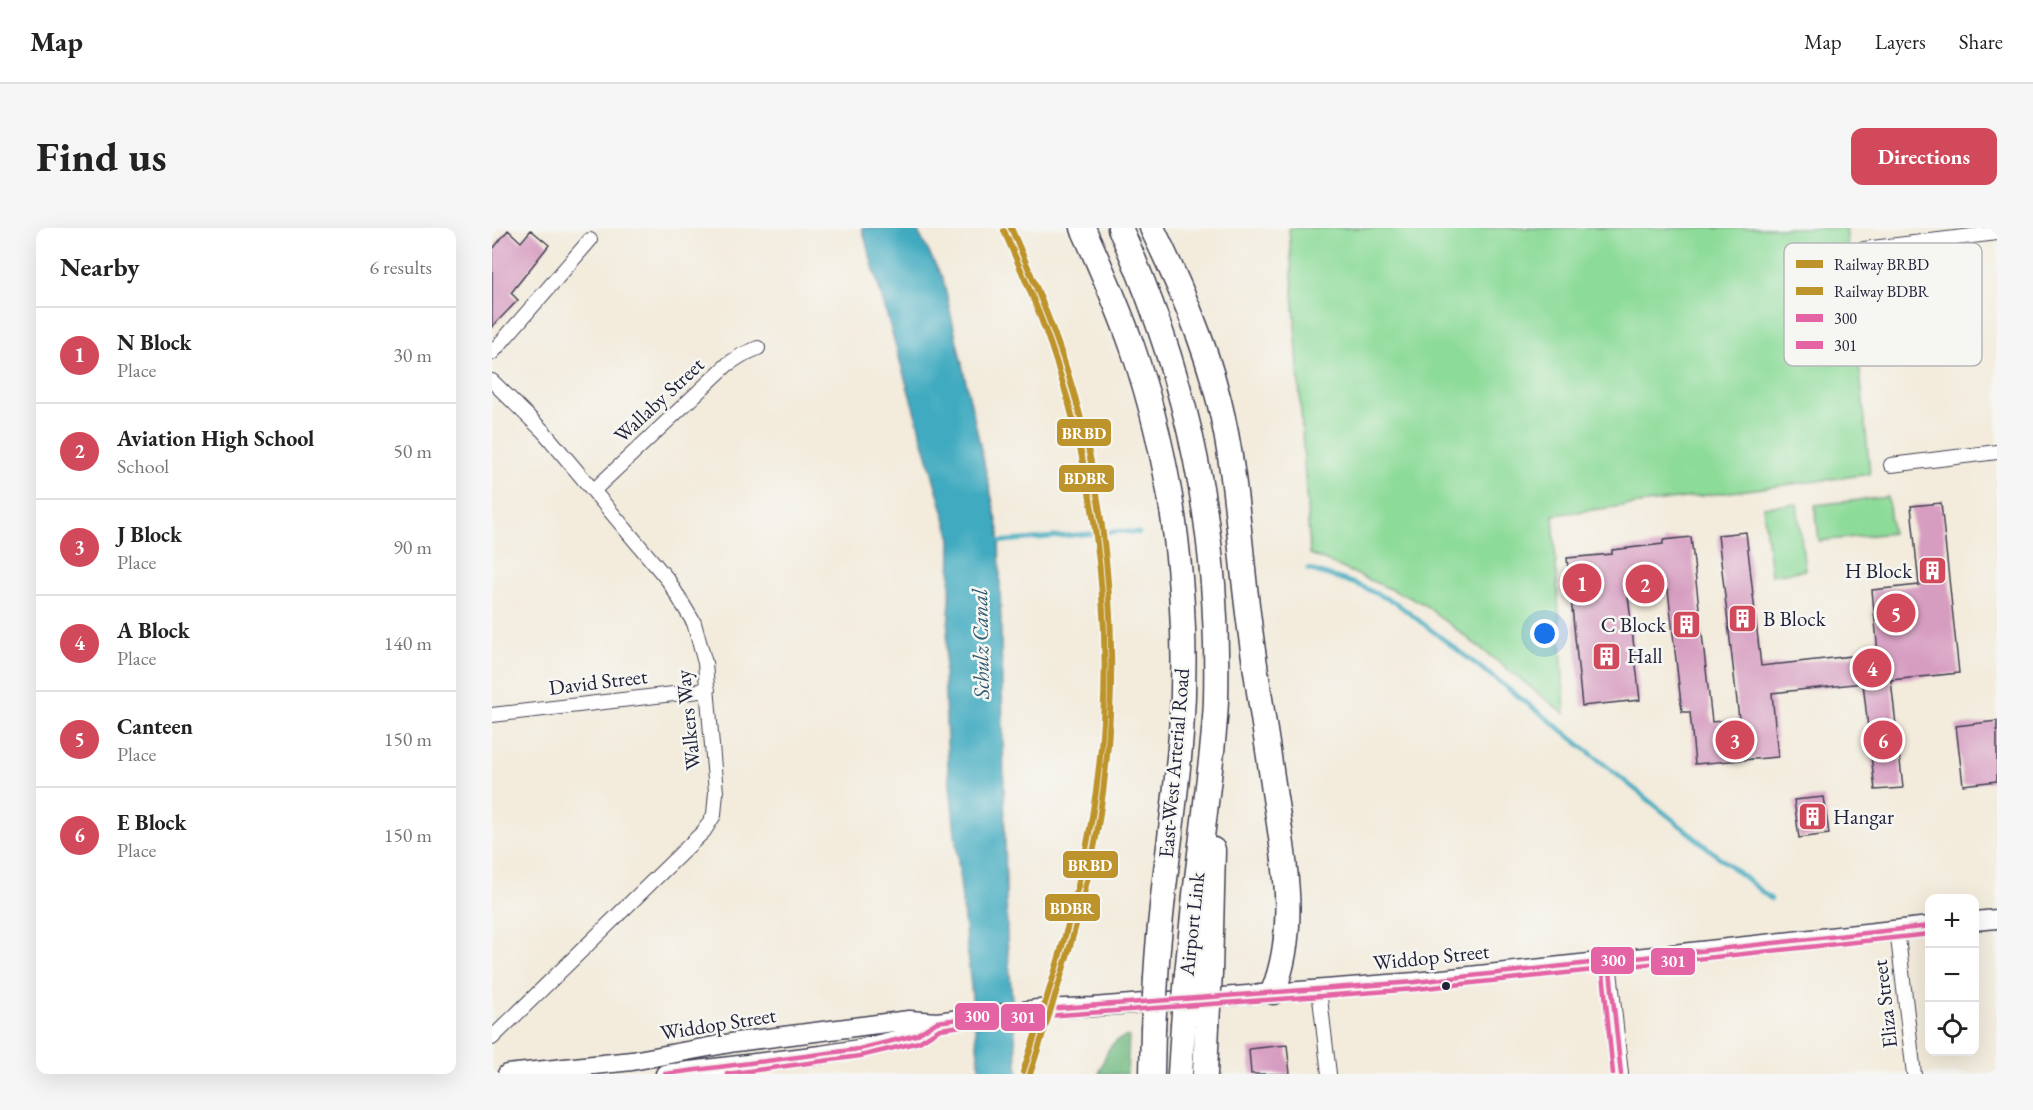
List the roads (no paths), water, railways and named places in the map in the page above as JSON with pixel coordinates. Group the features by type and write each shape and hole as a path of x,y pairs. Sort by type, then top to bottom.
{"highway":[{"name":"East-West Arterial Road","path":"1083,228 1118,306 1147,396 1166,472 1178,556 1183,628 1181,735 1158,954 1149,979 1146,1029"},
{"name":"East-West Arterial Road","path":"1120,228 1158,318 1177,380 1192,439 1207,524 1215,602 1216,668 1212,755 1205,809"},
{"path":"1152,228 1185,298 1199,335 1219,399 1229,445 1248,618 1287,888 1286,944 1282,970 1273,992"},
{"name":"Airport Link","path":"1180,1074 1183,1026 1198,973 1205,809"},
{"path":"1198,973 1207,1024 1205,1074"},
{"path":"1137,1074 1146,1029"},
{"path":"1146,1029 1152,1074"}],"street":[{"path":"1914,243 1997,233"},
{"path":"492,353 590,240"},
{"name":"Wallaby Street","path":"594,490 728,364 758,348"},
{"name":"Walkers Way","path":"492,381 544,432 594,490 668,580 685,605 694,622 700,642 708,690 716,792 714,815 710,824 492,1038"},
{"path":"1891,465 1997,452"},
{"name":"David Street","path":"492,715 708,690"},
{"path":"1979,921 1997,919"},
{"name":"Widdop Street","path":"507,1074 632,1061 736,1042 909,1020 937,1022 1018,1011 1319,990 1608,962 1925,926"},
{"name":"Eliza Street","path":"1897,929 1914,1074"},
{"path":"1608,962 1621,1074"},
{"path":"1319,990 1329,1074"},
{"name":"Widdop Street","path":"665,1074 859,1049 916,1035 937,1022"}],"water":[{"name":"Schulz Canal","path":"862,228 916,228 943,279 999,530 1007,938 1018,1074 980,1074 948,765 944,676 950,601 951,539"}],"waterway":[{"path":"995,542 1121,531 1139,533"},
{"path":"1308,569 1356,584 1396,603 1553,723 1771,899"}],"rail line":[{"name":"BRBD","path":"1011,228 1051,325 1080,414 1093,471 1102,529 1111,646 1106,763 1093,852 1069,948 1030,1074"},
{"name":"BDBR","path":"1004,231 1045,328 1086,473 1102,590 1104,649 1104,707 1099,765 1085,855 1070,918 1023,1072"}],"place":[{"name":"H Block","path":"1933,571"},
{"name":"N Block","path":"1582,583"},
{"name":"Aviation High School","path":"1645,584"},
{"name":"Canteen","path":"1896,613"},
{"name":"B Block","path":"1742,619"},
{"name":"C Block","path":"1687,625"},
{"name":"Hall","path":"1606,656"},
{"name":"A Block","path":"1872,668"},
{"name":"J Block","path":"1735,740"},
{"name":"E Block","path":"1883,740"},
{"name":"Hangar","path":"1812,817"}]}
